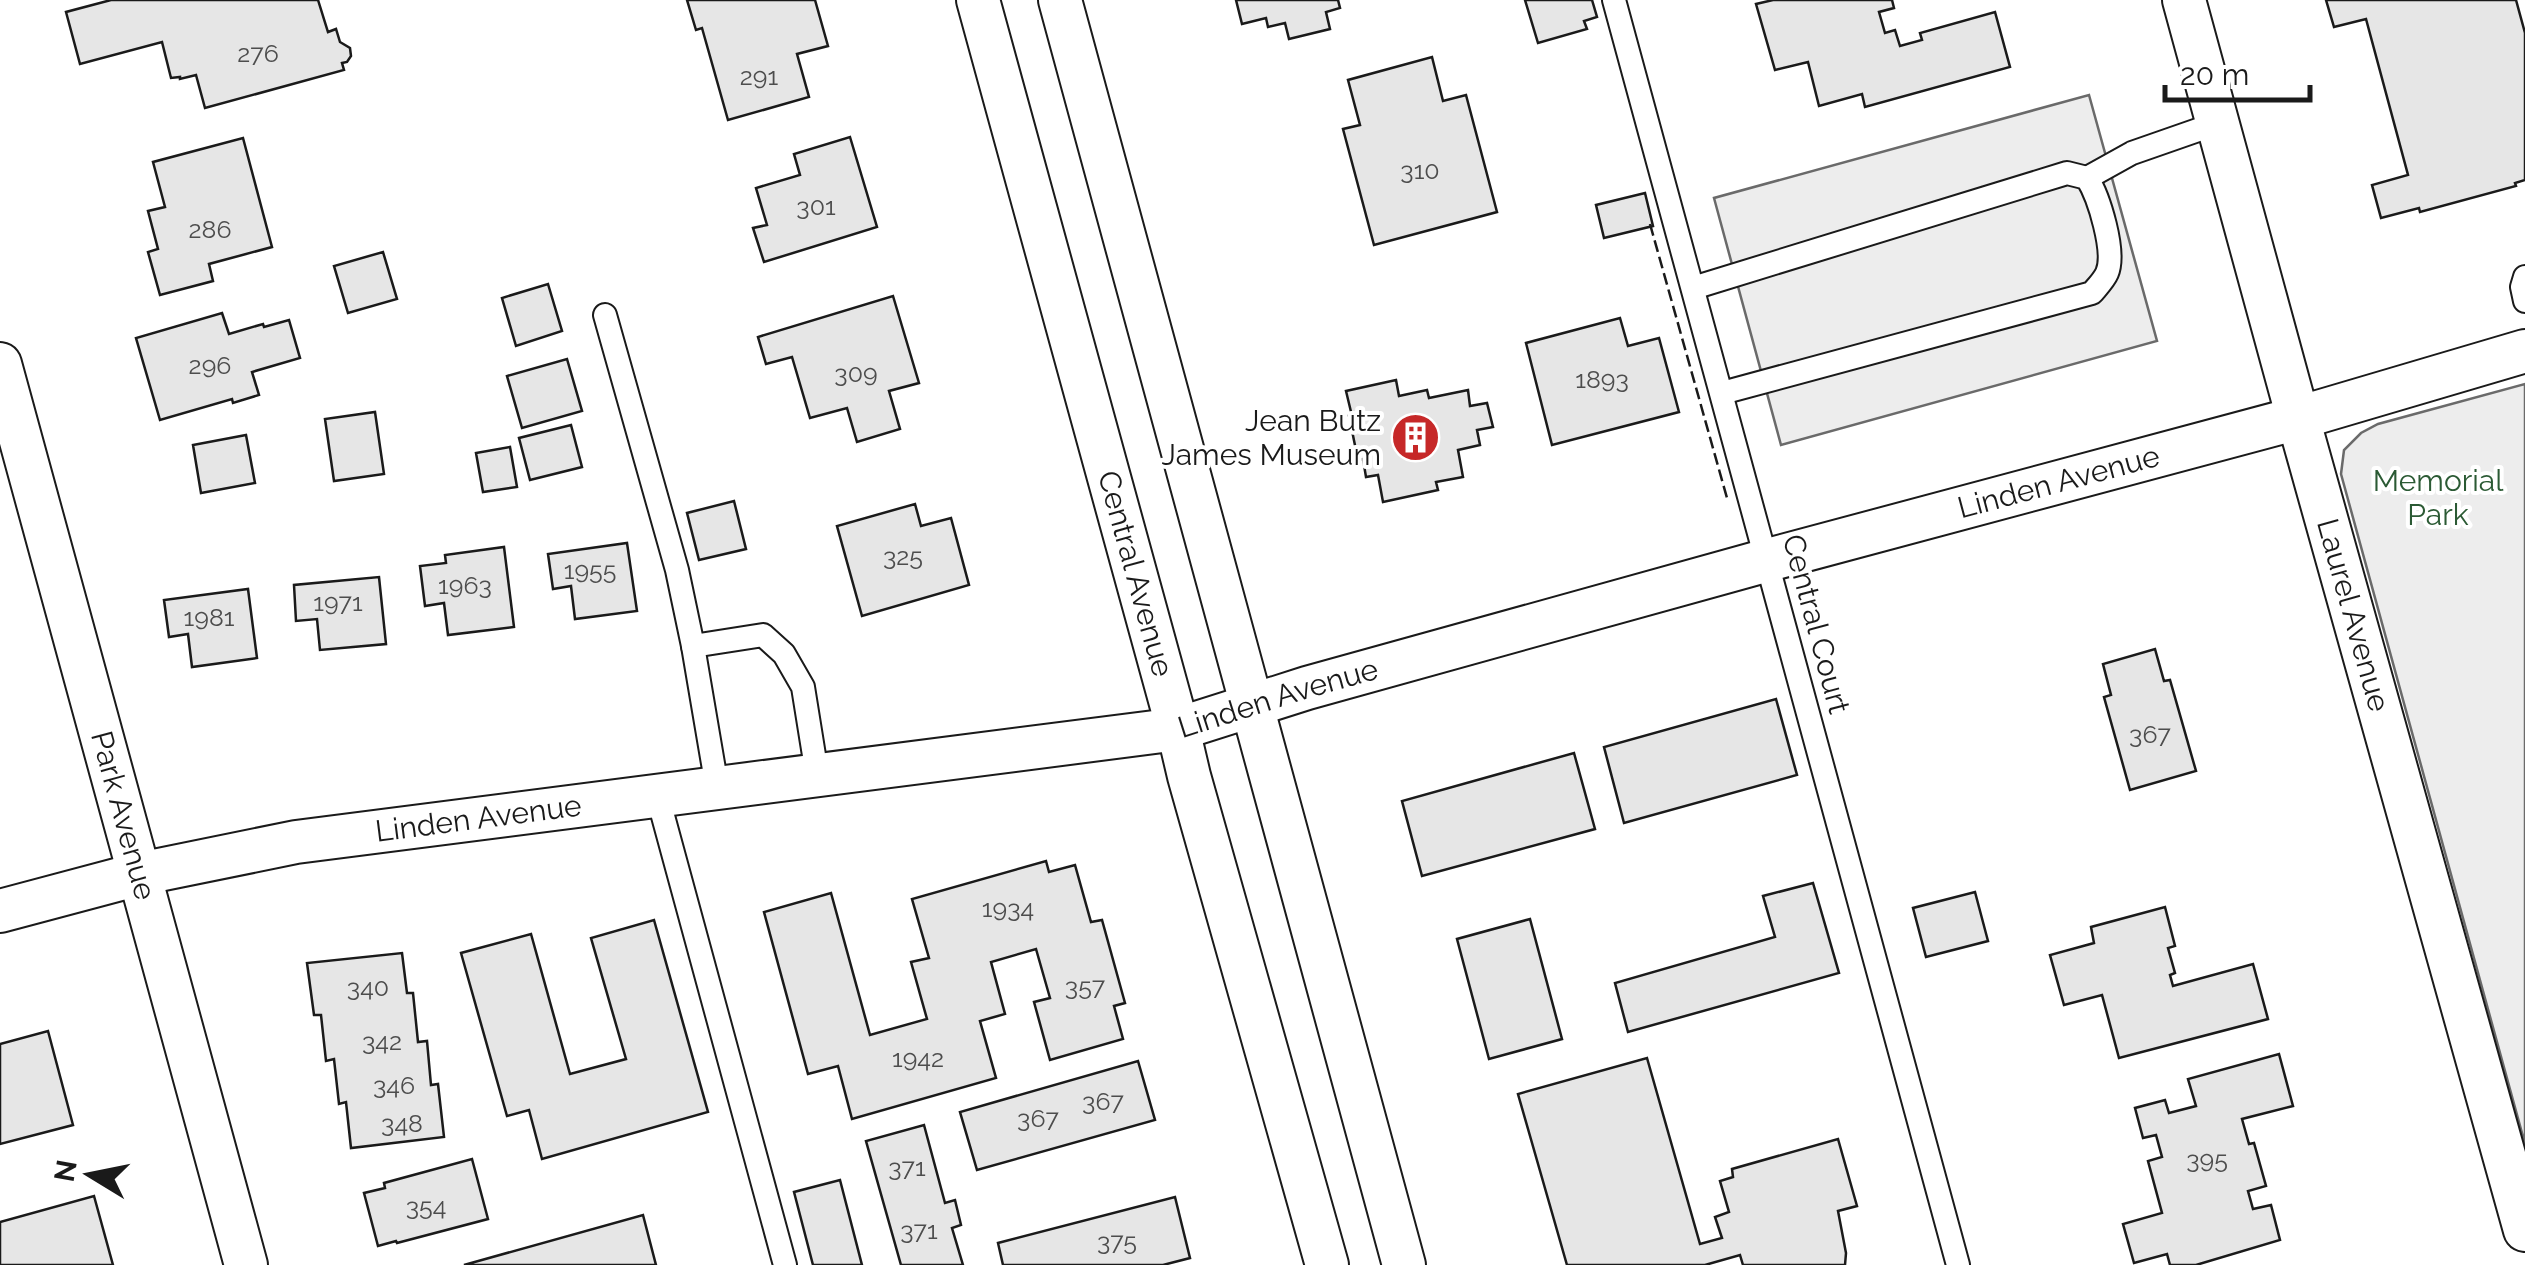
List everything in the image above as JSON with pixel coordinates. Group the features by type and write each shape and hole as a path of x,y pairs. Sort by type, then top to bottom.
{"street":[{"name":"Central Avenue","path":"978,0 1327,1265"},
{"path":"1060,0 1404,1265"},
{"name":"Laurel Avenue","path":"2184,0 2525,1230"},
{"name":"Linden Avenue","path":"0,911 139,874 296,842 1178,729 1253,704 1768,560 2298,418 2525,350"},
{"name":"Park Avenue","path":"0,364 246,1265"}],"lane":[{"name":"Central Court","path":"1614,0 1958,1265"},
{"path":"1693,288 2068,173 2087,178 2132,154 2218,123"},
{"path":"1722,393 2092,293 2106,276 2111,257 2098,198 2087,178"},
{"path":"2525,277 2525,301"},
{"path":"604,315 677,570 717,786"},
{"path":"694,646 763,636 784,654 803,688 817,774"},
{"path":"656,794 785,1265"}],"shaded area":[{"path":"2089,95 2157,341 1781,445 1714,198"},
{"name":"Memorial Park","path":"2525,384 2525,1144 2341,474 2344,450 2361,433 2378,424"}],"building":[{"path":"111,0 318,0 328,32 336,29 340,42 350,48 351,56 342,63 344,70 205,108 196,75 171,78 162,42 80,64 66,12"},
{"path":"687,0 815,0 828,46 797,54 809,97 728,120 702,28 696,30"},
{"path":"1236,0 1338,0 1340,8 1326,12 1330,29 1289,39 1285,23 1268,27 1266,18 1242,24"},
{"path":"1525,0 1592,0 1597,17 1584,21 1587,29 1538,43"},
{"path":"1773,0 1892,0 1894,8 1879,12 1885,33 1895,30 1900,46 1922,40 1920,33 1995,12 2010,67 1865,107 1862,94 1819,106 1808,62 1775,70 1756,4"},
{"path":"2326,0 2516,0 2525,33 2525,180 2515,183 2516,186 2420,212 2419,208 2381,218 2372,185 2408,175 2366,19 2334,27"},
{"path":"1432,57 1443,101 1466,95 1497,212 1374,245 1343,129 1360,125 1348,80"},
{"path":"850,137 877,227 764,262 753,228 767,225 756,188 800,175 794,154"},
{"path":"243,138 272,247 209,264 213,281 160,295 148,252 158,249 148,211 165,207 153,162"},
{"path":"1645,193 1653,226 1604,238 1596,205"},
{"path":"383,252 397,299 348,313 334,266"},
{"path":"548,284 562,331 516,346 502,298"},
{"path":"893,296 919,383 889,391 900,429 857,442 847,408 810,418 792,357 766,364 758,337"},
{"path":"222,313 229,334 289,320 300,358 252,372 259,395 160,420 136,338"},
{"path":"1620,318 1628,346 1659,338 1679,412 1552,445 1526,343"},
{"path":"567,359 582,411 522,428 507,376"},
{"name":"Jean Butz James Museum","path":"1396,380 1399,396 1427,390 1429,398 1468,390 1470,406 1487,403 1493,427 1477,430 1480,445 1458,450 1463,477 1436,482 1438,490 1383,502 1378,475 1366,477 1363,459 1358,460 1346,391"},
{"path":"375,412 384,474 334,481 325,419"},
{"path":"571,425 582,467 530,480 519,438"},
{"path":"246,435 255,483 201,493 193,445"},
{"path":"510,447 517,487 483,492 476,453"},
{"path":"734,501 746,549 699,560 687,513"},
{"path":"915,504 921,526 951,518 969,585 862,616 837,526"},
{"path":"627,543 637,611 575,619 571,586 553,589 548,554"},
{"path":"504,547 514,627 448,635 444,603 425,606 420,566 446,563 445,555"},
{"path":"379,577 386,644 320,650 317,619 296,621 294,585"},
{"path":"248,589 257,658 192,667 188,634 169,637 164,600"},
{"path":"2155,649 2164,681 2170,680 2196,771 2130,790 2104,697 2111,695 2103,664"},
{"path":"1776,699 1797,775 1624,823 1604,747"},
{"path":"1574,753 1595,829 1422,876 1402,801"},
{"path":"1046,861 1049,872 1075,865 1091,922 1102,920 1125,1003 1114,1006 1123,1039 1050,1060 1034,1002 1050,998 1036,949 991,962 1005,1014 980,1021 996,1078 852,1119 838,1066 808,1074 764,912 831,893 870,1035 927,1019 911,962 929,958 912,899"},
{"path":"1813,883 1839,973 1628,1032 1615,983 1775,937 1763,896"},
{"path":"1975,892 1988,941 1926,957 1913,908"},
{"path":"2165,907 2175,946 2168,948 2175,973 2170,975 2173,986 2253,964 2268,1019 2119,1058 2102,995 2064,1005 2050,955 2094,943 2091,927"},
{"path":"1530,919 1562,1039 1489,1059 1457,939"},
{"path":"654,920 708,1112 542,1159 529,1110 507,1116 461,953 531,934 570,1074 626,1059 591,938"},
{"path":"402,953 407,993 413,993 418,1042 427,1041 431,1085 438,1084 444,1137 351,1148 346,1102 339,1104 334,1059 326,1061 321,1015 314,1015 307,963"},
{"path":"48,1031 73,1125 0,1144 0,1044"},
{"path":"2279,1054 2293,1106 2242,1119 2249,1144 2254,1143 2266,1186 2248,1191 2253,1209 2271,1205 2280,1240 2196,1265 2170,1265 2167,1254 2134,1263 2123,1224 2162,1213 2148,1161 2162,1157 2156,1135 2143,1138 2135,1108 2165,1100 2169,1113 2196,1106 2188,1079"},
{"path":"1647,1058 1700,1244 1722,1238 1715,1217 1729,1212 1720,1181 1733,1177 1732,1169 1838,1139 1857,1206 1838,1211 1845,1265 1743,1265 1740,1255 1705,1265 1567,1265 1518,1094"},
{"path":"1138,1061 1155,1120 977,1170 960,1112"},
{"path":"924,1125 945,1203 955,1200 961,1225 952,1228 963,1265 901,1265 866,1141"},
{"path":"472,1159 488,1219 378,1246 364,1193 385,1188 384,1183"},
{"path":"840,1180 862,1265 813,1265 794,1192"},
{"path":"94,1196 113,1265 0,1265 0,1222"},
{"path":"1175,1197 1190,1258 1163,1265 1003,1265 998,1243"},
{"path":"643,1215 656,1265 464,1265"}],"fence":[{"path":"1650,224 1727,498"}],"place":[{"name":"Jean Butz James Museum","path":"1416,438"}]}
